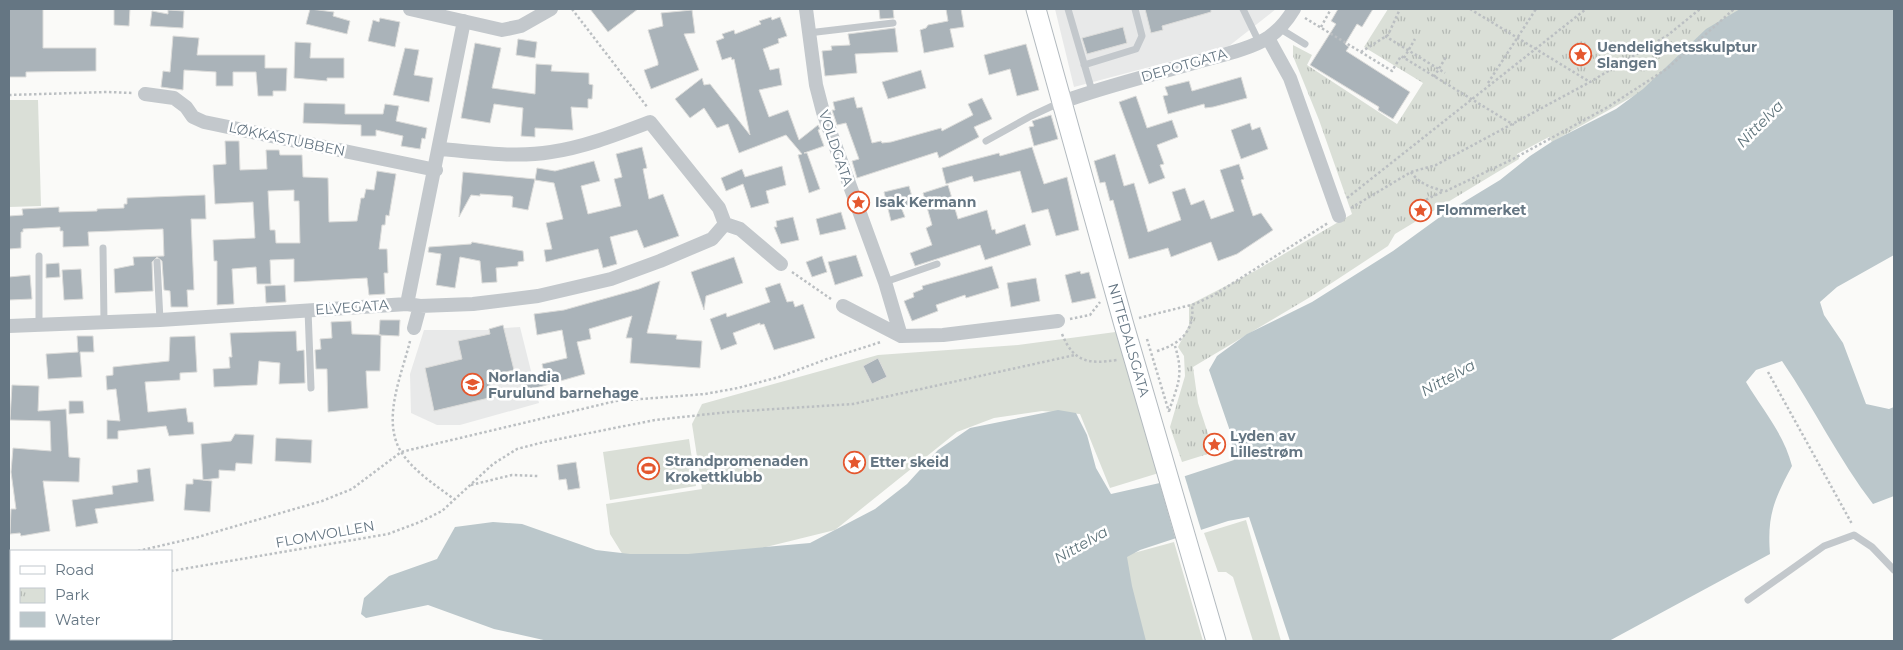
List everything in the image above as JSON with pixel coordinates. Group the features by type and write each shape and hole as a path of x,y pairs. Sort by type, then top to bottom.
{"main road":[{"name":"NITTEDALSGATA","path":"1036,9 1157,440 1216,641"}],"street":[{"path":"410,9 502,30 520,26 551,9"},
{"name":"VOLDGATA","path":"806,9 816,85 823,112 885,282 901,336"},
{"name":"DEPOTGATA","path":"1062,102 1092,91 1220,56 1264,40 1279,28 1294,10"},
{"name":"ELVEGATA","path":"9,326 160,320 414,305 436,170 464,21"},
{"path":"1264,40 1290,78 1337,211"},
{"name":"LØKKASTUBBEN","path":"146,94 174,98 186,107 193,117 204,122 436,170"},
{"path":"440,149 505,155 551,152 598,141 650,122 720,208 725,224"},
{"path":"725,224 740,229 781,264"},
{"path":"414,328 414,305 473,304 538,296 611,279 712,239 725,224"},
{"path":"843,306 901,336 936,336 1058,321"}],"lane":[{"path":"1068,9 1092,91"},
{"path":"1084,65 1136,49 1142,36 1135,9"},
{"path":"1243,9 1264,40"},
{"path":"808,33 893,23"},
{"path":"1279,28 1305,44"},
{"path":"986,141 1031,116 1062,102"},
{"path":"103,248 104,322"},
{"path":"39,256 39,325"},
{"path":"157,262 160,320"},
{"path":"885,282 938,264"},
{"path":"308,310 311,388"},
{"path":"1748,600 1824,546 1854,535 1872,547 1894,570"}],"path":[{"path":"572,9 649,110 650,122"},
{"path":"1321,27 1331,9"},
{"path":"1361,52 1391,31 1400,9"},
{"path":"1470,9 1590,82"},
{"path":"1486,87 1536,9"},
{"path":"1139,318 1192,305 1228,287 1337,211 1486,87 1586,9"},
{"path":"1337,211 1411,172 1436,165 1590,82 1668,35 1700,9"},
{"path":"1417,204 1549,140 1615,102 1668,68 1734,9"},
{"path":"1294,10 1392,71 1401,56 1471,100 1514,124"},
{"path":"1386,36 1445,73"},
{"path":"1404,58 1415,39"},
{"path":"1434,77 1446,57"},
{"path":"9,94 108,92 146,94"},
{"path":"1411,172 1418,181 1438,190 1446,190"},
{"path":"781,264 843,306"},
{"path":"1101,294 1100,303 1090,315 1058,321 1062,335 1075,355 1084,361 1094,362 1123,359"},
{"path":"1158,351 1175,346 1188,332 1192,322 1192,305"},
{"path":"414,328 396,395 392,418 396,441 401,452 420,473 454,499"},
{"path":"142,550 198,537 322,500 352,489 401,452 616,401 705,394 738,388 779,377 827,358 901,336"},
{"path":"1168,417 1180,378 1181,368 1175,346"},
{"name":"FLOMVOLLEN","path":"172,571 388,534 420,522 442,510 493,464 518,449 593,431 655,420 728,412 853,404 1075,355"},
{"path":"1768,372 1858,537"},
{"path":"470,485 512,475 538,476"}],"shaded area":[{"path":"1055,9 1276,9 1229,46 1074,87"},
{"name":"Norlandia Furulund barnehage","path":"503,325 504,328 520,327 539,403 460,425 437,425 411,413 410,374 424,330 488,330"}],"green space":[{"path":"1388,9 1745,9 1648,88 1552,142 1549,137 1517,154 1519,159 1395,234 1388,246 1312,296 1193,367 1198,403 1214,452 1182,462 1170,427 1185,376 1184,356 1178,347 1189,325 1189,305 1255,271 1352,214 1319,120 1293,56 1293,45 1312,55 1307,65 1397,124 1423,83 1364,47"},
{"path":"9,100 38,100 41,206 9,207"},
{"path":"1123,331 1162,472 1110,488 1080,414 1042,411 994,418 957,432 835,530 726,557 631,568 610,534 606,504 702,489 692,424 702,404 878,355 1018,345"},
{"name":"Strandpromenaden Krokettklubb","path":"689,439 696,486 610,500 603,452"},
{"path":"1246,520 1281,641 1253,641 1233,577 1226,572 1218,572 1204,533"},
{"path":"1174,542 1203,641 1143,641 1119,557"}],"water":[{"name":"Nittelva","path":"1740,9 1894,9 1894,255 1837,287 1820,302 1824,315 1843,343 1866,404 1889,409 1894,407 1894,496 1873,504 1849,470 1782,361 1756,370 1746,382 1778,432 1792,466 1773,508 1769,540 1770,554 1609,641 1290,641 1249,517 1228,521 1140,550 1127,557 1132,586 1146,641 548,641 494,629 428,605 366,618 361,614 364,598 389,576 437,559 455,527 493,522 522,524 596,550 630,554 688,554 810,543 875,509 907,484 938,450 970,428 1058,410 1076,413 1087,435 1096,468 1111,494 1173,480 1234,460 1230,431 1209,370 1217,356 1247,334 1312,302 1393,251 1444,214 1500,180 1530,156 1553,141 1616,109 1643,89 1706,29"}],"pier":[{"path":"1184,474 1202,533 1176,541 1159,481"}],"building":[{"path":"9,9 43,9 43,48 96,48 96,71 26,72 26,77 9,77"},
{"path":"114,9 130,9 129,26 114,25"},
{"path":"310,9 334,12 333,16 350,21 347,34 306,24"},
{"path":"590,9 638,9 608,32"},
{"path":"879,9 893,9 894,18 880,19"},
{"path":"946,9 961,9 964,27 950,29 954,47 924,53 920,30 928,25 948,21"},
{"path":"1145,9 1211,9 1211,12 1162,26 1163,30 1151,33"},
{"path":"1338,9 1373,9 1362,27 1357,24 1345,44 1349,47 1346,51 1410,92 1393,119 1378,110 1379,107 1310,65 1336,24 1331,21"},
{"path":"168,10 184,11 183,28 150,26 152,11 168,14"},
{"path":"692,10 695,33 684,34 699,70 651,89 644,70 658,65 658,62 648,30 663,26 661,13"},
{"path":"771,17 772,20 780,17 787,36 778,39 779,43 763,49 770,70 779,68 782,85 759,90 769,117 788,110 799,140 818,125 820,129 818,130 824,146 804,153 807,153 820,189 809,193 798,155 802,154 786,135 739,153 728,124 717,128 704,108 690,118 675,99 702,78 704,85 710,84 750,135 734,59 732,60 731,57 722,60 716,41 724,38 722,34 734,30 735,34 761,24 759,21"},
{"path":"380,18 400,22 395,47 368,41 373,20 379,22"},
{"path":"1123,27 1127,43 1087,54 1082,38"},
{"path":"895,28 898,52 855,54 857,73 825,76 822,51 832,50 831,46 850,45 848,34"},
{"path":"173,36 199,38 197,55 265,55 265,68 287,68 286,91 273,91 273,96 258,96 256,72 233,72 233,86 216,86 216,72 184,70 183,90 161,87 163,71 170,72"},
{"path":"518,39 537,42 535,58 516,55"},
{"path":"295,42 311,43 310,58 344,58 344,78 327,78 327,81 294,78"},
{"path":"475,43 501,48 492,88 535,94 536,64 552,65 551,71 589,73 589,84 593,85 592,99 588,99 588,108 571,107 573,130 535,128 535,137 521,136 523,108 494,104 490,123 461,118"},
{"path":"1026,44 1039,90 1017,96 1010,69 989,75 984,55"},
{"path":"405,48 419,50 414,75 433,78 429,102 393,95"},
{"path":"921,70 926,88 888,99 882,82"},
{"path":"1241,77 1247,98 1213,107 1205,108 1204,104 1168,114 1163,96 1168,95 1165,87 1189,81 1192,91"},
{"path":"1136,96 1147,128 1172,120 1178,137 1157,145 1164,164 1160,165 1165,178 1149,184 1119,102"},
{"path":"854,97 857,108 862,107 872,143 881,141 882,143 891,142 941,128 942,131 973,115 968,104 982,98 992,119 974,127 979,137 939,158 937,152 857,178 852,161 859,159 846,123 837,125 832,110 835,110 833,102"},
{"path":"304,103 345,104 345,114 383,114 385,104 399,106 396,121 427,128 425,139 422,138 420,149 401,146 403,136 376,130 376,136 361,136 361,125 303,123"},
{"path":"1051,115 1058,139 1034,146 1029,127 1034,126 1032,121"},
{"path":"1250,123 1252,130 1260,127 1268,149 1241,159 1231,130"},
{"path":"225,141 239,141 240,170 267,169 266,150 279,150 280,155 302,155 303,177 328,178 329,222 357,221 361,198 364,198 366,189 374,190 377,171 396,174 389,216 386,215 385,225 382,225 379,249 387,249 388,273 384,273 385,294 369,295 367,278 294,282 294,259 270,260 271,284 257,284 256,267 232,269 234,304 217,305 217,261 214,261 213,240 255,238 253,202 215,204 213,165 226,164","holes":["294,190 294,201 299,201 300,243 276,243 275,230 270,230 268,191"]},
{"path":"642,147 647,168 643,169 649,199 663,194 679,236 644,248 637,230 610,237 617,264 603,268 598,249 546,262 544,250 552,249 546,223 563,219 554,183 535,180 537,168 555,171 594,161 600,181 581,186 588,214 621,206 614,179 622,177 616,154"},
{"path":"1032,147 1044,184 1067,177 1079,230 1056,236 1048,209 1032,213 1020,171 974,182 972,176 946,184 942,168 999,153 1000,156"},
{"path":"1115,154 1124,186 1134,183 1148,232 1181,220 1172,192 1185,188 1191,205 1204,200 1211,219 1234,211 1220,170 1239,164 1244,179 1241,180 1253,216 1261,213 1273,230 1237,254 1218,261 1211,242 1171,257 1168,248 1129,259 1113,200 1110,201 1105,182 1100,183 1094,161"},
{"path":"782,166 786,185 766,191 769,203 751,208 743,184 726,191 721,178 742,169 745,177"},
{"path":"463,172 535,179 528,210 512,207 513,197 511,196 480,194 480,196 471,195 459,217"},
{"path":"948,185 958,219 987,210 992,230 995,229 996,234 1025,224 1031,245 985,260 980,245 915,266 910,253 932,245 926,228 932,225 923,193"},
{"path":"909,186 914,204 901,207 905,217 891,221 884,192"},
{"path":"205,195 206,219 191,219 194,290 187,290 188,307 171,307 170,291 164,290 162,261 157,257 152,262 153,291 115,293 114,269 134,265 133,257 164,256 163,229 88,232 89,246 63,247 63,231 60,231 60,227 23,229 23,232 21,232 21,248 9,249 9,216 23,215 22,209 59,207 59,212 97,211 97,209 124,208 124,204 127,204 127,198"},
{"path":"841,212 846,229 820,235 816,219"},
{"path":"793,217 799,240 781,244 774,227 777,227 776,221"},
{"path":"472,242 523,251 524,261 518,262 518,266 496,268 497,282 482,283 480,261 460,257 455,288 436,285 441,254 428,252 429,247 471,244"},
{"path":"856,255 863,276 835,285 828,262"},
{"path":"822,256 827,272 812,277 806,262"},
{"path":"734,257 743,283 706,296 704,310 691,272"},
{"path":"59,263 60,277 46,278 46,264"},
{"path":"992,266 999,288 966,298 965,295 936,305 938,311 912,321 904,301 914,297 913,293 923,289 922,286"},
{"path":"81,269 83,299 64,300 62,270"},
{"path":"1080,271 1081,274 1089,272 1096,298 1072,303 1065,275"},
{"path":"30,275 32,299 9,300 9,277"},
{"path":"1036,278 1040,301 1011,307 1007,283"},
{"path":"660,281 647,333 677,335 676,339 702,341 700,368 630,363 632,338 626,338 632,316 589,329 591,339 577,342 585,374 525,391 522,378 544,372 542,364 567,358 562,330 537,335 534,314 564,310 639,289"},
{"path":"780,283 787,302 793,301 795,307 803,304 815,338 774,350 764,324 760,325 760,323 733,333 737,344 721,350 710,319 726,313 727,317 770,302 765,288"},
{"path":"285,285 286,302 266,303 265,286"},
{"path":"380,320 400,320 399,336 379,335"},
{"path":"351,321 352,334 381,335 380,371 366,371 368,408 328,412 327,369 316,369 315,350 321,349 320,339 332,338 331,322"},
{"path":"503,325 514,370 489,376 493,397 434,411 425,368 462,359 458,341 490,334 489,329"},
{"path":"296,331 297,351 304,350 305,383 279,384 280,363 259,361 257,385 214,387 213,369 230,368 229,357 232,357 230,333"},
{"path":"77,336 93,336 94,352 80,352 82,377 48,379 46,354 78,352"},
{"path":"195,336 197,372 180,373 180,380 145,382 148,412 186,408 188,422 193,422 194,434 169,436 166,426 118,431 118,439 107,439 107,420 120,421 116,389 107,390 106,376 113,375 113,367 169,361 170,337"},
{"path":"878,358 887,377 872,384 863,366"},
{"path":"12,385 39,386 38,411 66,409 69,457 80,458 79,482 43,481 50,531 21,536 20,533 10,534 11,509 16,509 11,472 13,448 51,451 50,421 10,420"},
{"path":"69,401 83,401 84,413 69,414"},
{"path":"235,434 254,435 252,464 236,463 235,471 219,470 219,478 203,480 201,444 231,441"},
{"path":"276,438 312,440 311,463 275,461"},
{"path":"576,462 580,488 568,490 566,479 559,480 557,465"},
{"path":"150,468 154,501 95,509 98,523 76,527 72,500 113,494 112,486 138,482 137,470"},
{"path":"193,479 212,481 210,512 184,510 186,484 193,484"}],"place":[{"name":"Uendelighetsskulptur Slangen","path":"1581,55"},
{"name":"Isak Kermann","path":"859,202"},
{"name":"Flommerket","path":"1420,210"},
{"name":"Norlandia Furulund barnehage","path":"472,385"},
{"name":"Lyden av Lillestrøm","path":"1214,444"},
{"name":"Etter skeid","path":"854,462"},
{"name":"Strandpromenaden Krokettklubb","path":"649,469"}]}
